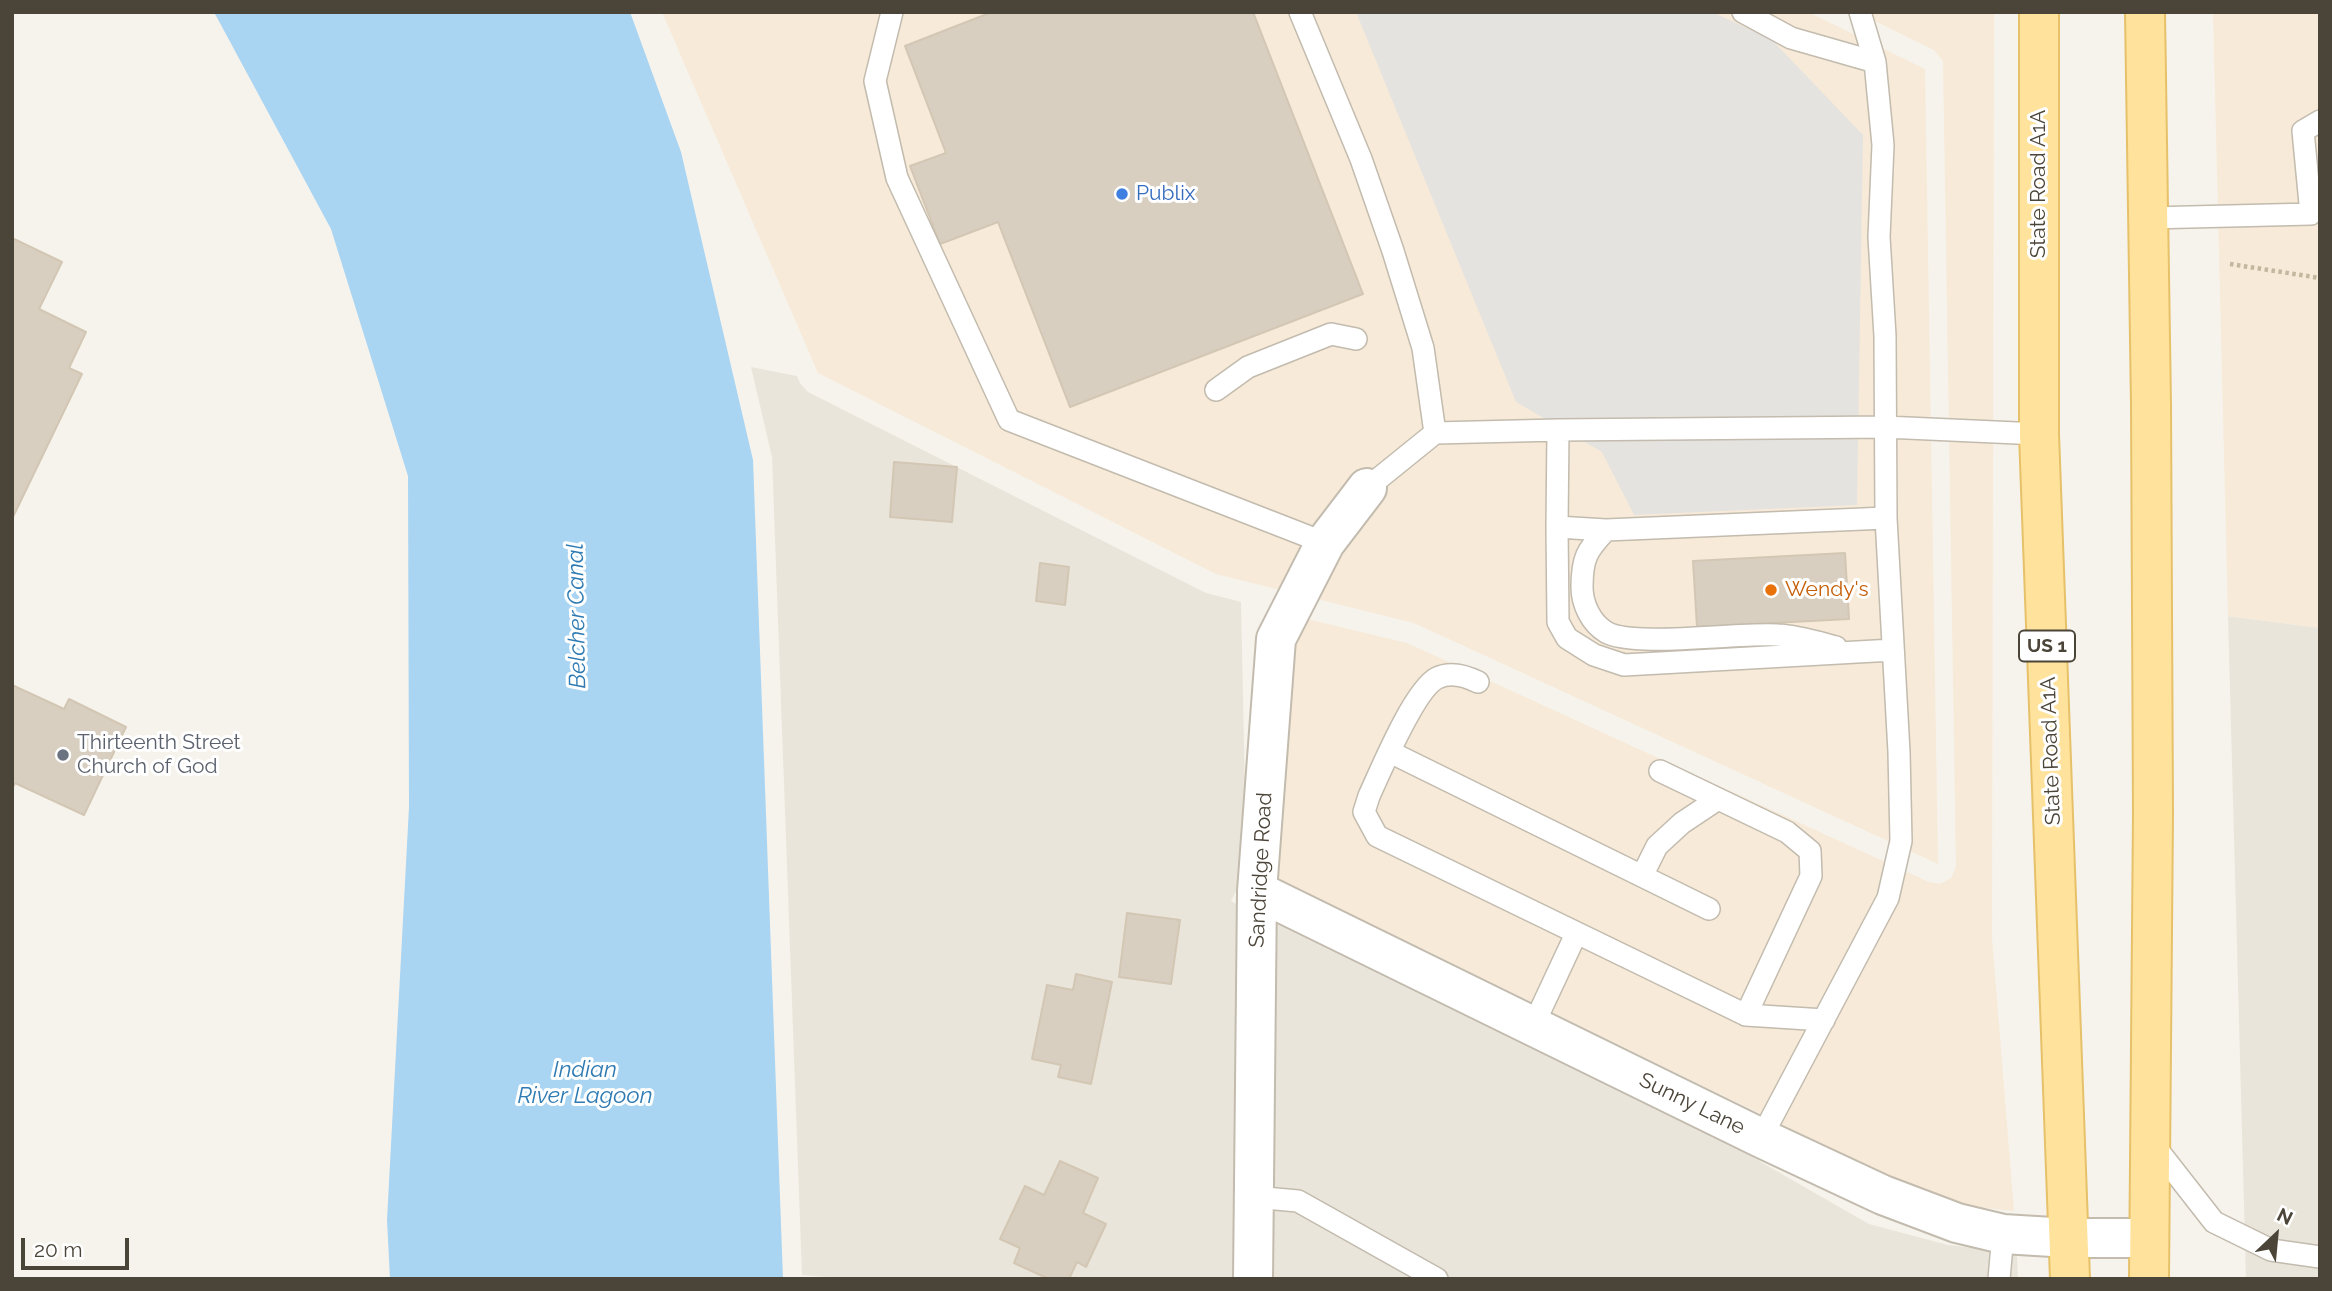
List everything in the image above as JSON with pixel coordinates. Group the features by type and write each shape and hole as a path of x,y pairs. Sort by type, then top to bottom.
{"main road":[{"name":"State Road A1A","path":"2039,12 2039,434 2070,1279"},
{"path":"2145,12 2153,787 2149,1279"}],"street":[{"name":"Sandridge Road","path":"1253,1279 1257,891 1276,639 1325,543 1367,488"},
{"name":"Sunny Lane","path":"1257,891 1883,1195 1957,1223 2003,1234 2069,1238 2149,1238"}],"lane":[{"path":"892,12 875,81 897,178 1009,421 1325,543"},
{"path":"1300,12 1362,159 1393,251 1423,348 1435,433"},
{"path":"1743,12 1791,38 1875,61"},
{"path":"1761,1138 1888,898 1901,841 1899,752 1886,518 1885,336 1879,237 1883,145 1875,61 1860,12"},
{"path":"2149,218 2311,214 2303,131 2320,121"},
{"path":"1216,390 1248,367 1331,334 1356,339"},
{"path":"1367,488 1435,433 1885,428 2039,434"},
{"path":"1558,430 1558,622 1567,638 1594,654 1624,666 1893,650"},
{"path":"1557,527 1606,530 1886,518"},
{"path":"1606,530 1589,548 1582,571 1582,593 1591,619 1608,634 1639,639 1778,635 1806,639 1854,652"},
{"path":"1478,682 1462,674 1438,677 1422,691 1368,796 1364,813 1377,836 1745,1015 1824,1020"},
{"path":"1391,752 1709,909"},
{"path":"1660,771 1787,832 1810,851 1811,876 1745,1015"},
{"path":"1642,876 1657,846 1682,822 1718,799"},
{"path":"1533,1026 1576,934"},
{"path":"2150,1141 2214,1222 2271,1250 2320,1256"},
{"path":"1254,1197 1298,1201 1437,1279"},
{"path":"1999,1279 2003,1234"}],"path":[{"path":"2230,264 2320,278"}],"shaded area":[{"path":"662,12 1808,12 1925,69 1938,864 1414,623 1216,574 818,373"},
{"path":"1356,12 1712,12 1771,39 1863,135 1857,505 1634,515 1602,452 1516,402"},
{"path":"1856,12 1994,12 1992,938 2014,1211 1959,1205 1888,1186 1771,1119 1277,878 1294,644 1307,619 1407,643 1929,882 1940,884 1951,878 1956,867 1943,61 1934,50"},
{"path":"2213,12 2320,12 2320,628 2228,616"},
{"path":"751,367 797,376 808,392 1206,593 1241,602 1245,790 1238,887 1231,901 1238,905 1234,1279 851,1279 802,1275 772,457"},
{"path":"2228,616 2320,628 2320,1279 2246,1279"},
{"path":"1276,924 1752,1157 1869,1224 1948,1245 2017,1253 2018,1279 1273,1279"}],"water":[{"name":"Indian River Lagoon","path":"214,12 630,12 681,152 753,460 783,1279 390,1279 387,1220 409,807 408,476 331,229"}],"building":[{"name":"Publix","path":"992,12 1253,12 1363,294 1070,407 998,222 940,244 910,166 946,153 905,46"},
{"path":"12,238 62,262 39,309 86,332 69,368 82,374 12,519"},
{"path":"894,462 957,467 952,522 890,517"},
{"name":"Wendy's","path":"1845,553 1849,619 1697,627 1693,561"},
{"path":"1040,563 1069,567 1065,605 1036,601"},
{"name":"Thirteenth Street Church of God","path":"12,685 64,709 69,699 126,727 84,815 15,783 12,789"},
{"path":"1127,913 1180,920 1171,984 1119,977"},
{"path":"1076,974 1112,982 1091,1084 1058,1077 1061,1065 1032,1059 1047,985 1073,990"},
{"path":"1060,1161 1098,1178 1083,1213 1106,1224 1086,1267 1077,1262 1069,1279 1049,1279 1014,1263 1020,1248 1000,1239 1025,1186 1044,1195"}],"place":[{"name":"Publix","path":"1122,194"},
{"name":"Wendy's","path":"1771,590"},
{"name":"Thirteenth Street Church of God","path":"63,755"}],"water label":[{"name":"Belcher Canal","path":"577,616"}]}
